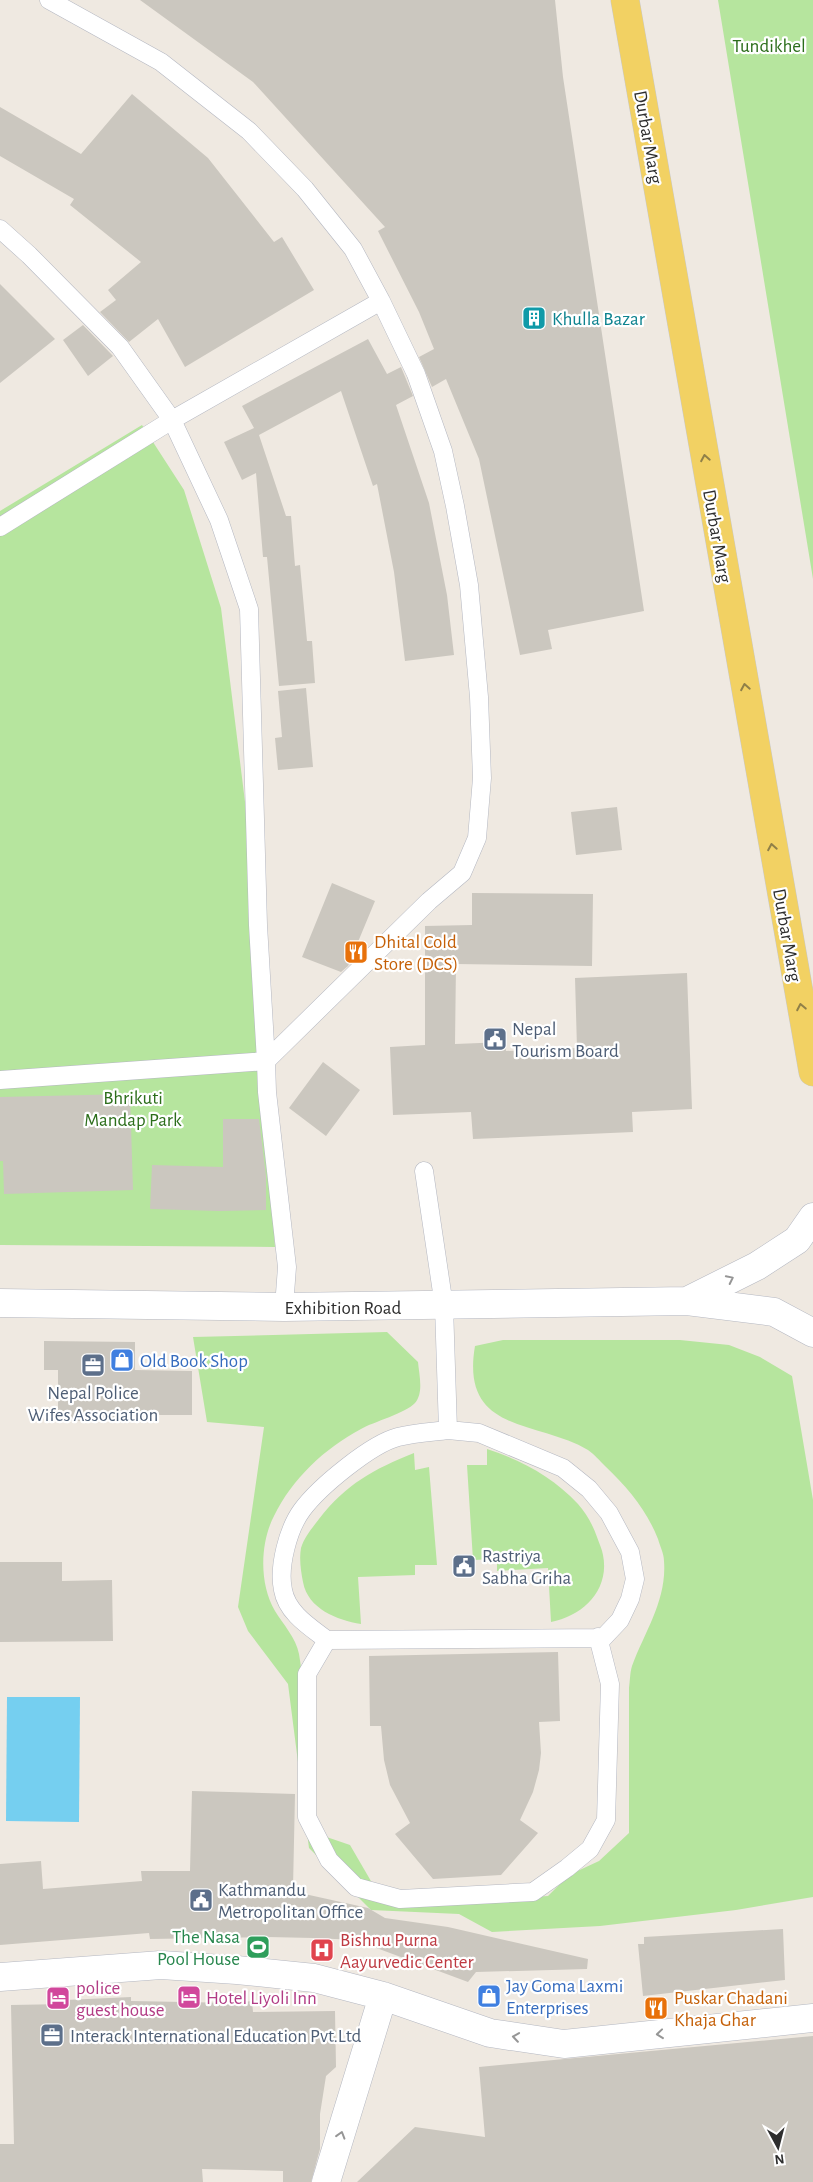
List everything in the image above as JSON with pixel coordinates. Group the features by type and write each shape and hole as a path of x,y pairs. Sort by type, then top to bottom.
{"main road":[{"name":"Durbar Marg","path":"625,0 813,1072"}],"street":[{"name":"Exhibition Road","path":"687,1301 757,1266 796,1240 813,1217"},
{"name":"Exhibition Road","path":"0,1303 284,1307 687,1301 774,1312 813,1333"},
{"path":"0,1978 161,1966 237,1970 314,1978 383,1996 490,2034 564,2044 813,2018"},
{"path":"326,2182 383,1996"}],"lane":[{"path":"0,1080 266,1062 428,901 462,872 477,838 482,778 479,697 469,585 457,515 443,451 416,374 381,301 353,249 305,189 249,131 161,62 49,0"},
{"path":"0,229 29,255 120,347 172,420 219,520 249,609 258,925 267,1092 287,1267 284,1307"},
{"path":"0,527 172,420 381,301"},
{"path":"424,1171 444,1306 448,1430"},
{"path":"448,1430 479,1433 563,1468 589,1489 609,1513 630,1552 635,1580 630,1599 620,1620 603,1638 598,1637 327,1640 296,1615 283,1592 281,1571 286,1544 301,1511 331,1479 366,1453 397,1437 448,1430"},
{"path":"327,1640 307,1674 307,1818 329,1860 356,1887 400,1899 533,1892 568,1868 590,1849 606,1820 610,1684 598,1637"}],"green space":[{"name":"Tundikhel","path":"718,0 813,0 813,579"},
{"name":"Bhrikuti Mandap Park","path":"142,425 184,490 221,608 247,818 275,1247 0,1245 0,511"},
{"path":"387,1332 418,1362 420,1383 418,1399 411,1407 366,1426 322,1455 300,1477 281,1502 266,1538 263,1564 266,1589 275,1611 292,1637 299,1654 304,1698 309,1831 350,1845 375,1888 464,1901 548,1896 569,1875 599,1861 629,1833 630,1674 659,1602 664,1575 662,1550 648,1518 636,1500 621,1482 588,1450 507,1420 491,1410 479,1395 473,1375 475,1346 503,1340 680,1340 729,1345 760,1357 792,1376 813,1500 813,1897 736,1910 600,1926 492,1932 459,1914 371,1910 309,1848 288,1684 248,1631 238,1607 264,1427 207,1422 193,1337"},
{"path":"487,1449 512,1458 536,1470 568,1494 584,1511 591,1524 603,1555 604,1568 602,1579 592,1599 574,1614 551,1622 548,1568 497,1571 497,1559 473,1560 467,1465 487,1465"},
{"path":"414,1453 415,1470 429,1467 437,1565 415,1565 415,1575 358,1577 361,1624 343,1620 325,1612 317,1606 306,1591 300,1565 302,1544 316,1522 350,1487 386,1465"}],"water":[{"path":"7,1697 80,1697 79,1822 6,1821"}],"building":[{"name":"Khulla Bazar","path":"140,0 555,0 563,77 644,611 548,630 552,649 520,655 479,459 446,379 432,387 419,357 434,349 419,312 378,231 385,227 253,82"},
{"path":"132,94 208,158 274,242 282,237 314,290 185,367 158,319 129,342 100,312 116,300 108,290 141,262 70,205 74,199 0,156 0,107 81,154"},
{"path":"0,284 55,339 0,383"},
{"path":"83,325 113,356 88,376 63,340"},
{"path":"368,339 387,374 401,367 413,396 396,405 429,503 447,595 454,655 405,661 394,572 377,484 373,486 341,391 259,435 286,516 291,516 295,566 300,565 307,641 312,641 315,683 279,686 267,557 263,557 256,473 242,480 224,442 254,428 242,406"},
{"path":"306,688 313,767 278,770 275,738 282,737 278,691"},
{"path":"617,807 622,850 576,855 571,812"},
{"path":"332,883 375,901 348,966 341,972 302,957"},
{"name":"Nepal Tourism Board","path":"472,893 593,894 592,966 456,964 455,1044 505,1042 506,1051 577,1048 575,978 687,973 692,1109 632,1112 633,1132 473,1139 471,1112 393,1115 390,1047 425,1045 425,926 472,925"},
{"path":"323,1062 360,1090 326,1136 289,1108"},
{"path":"130,1094 133,1190 4,1194 3,1161 0,1161 0,1097"},
{"path":"223,1119 259,1119 266,1176 266,1210 150,1209 152,1165 223,1167"},
{"path":"44,1341 135,1342 135,1370 192,1371 192,1415 137,1415 137,1421 58,1421 58,1370 44,1370"},
{"path":"0,1562 62,1562 62,1581 112,1580 113,1641 0,1642"},
{"path":"558,1652 560,1721 539,1722 541,1753 539,1770 533,1792 520,1820 538,1833 501,1875 433,1879 395,1834 410,1823 390,1785 384,1760 381,1726 370,1726 369,1656"},
{"path":"192,1791 295,1794 293,1888 282,1889 368,1908 385,1918 448,1927 588,1959 587,1969 476,1972 468,1982 355,1940 314,1938 150,1939 149,1933 0,1945 0,1864 41,1861 43,1889 142,1881 141,1871 190,1871"},
{"path":"783,1929 785,1980 643,1996 638,1944 644,1944 644,1937"},
{"path":"131,1997 131,2001 236,2003 252,2001 253,2012 335,2011 336,2067 326,2076 320,2114 320,2149 311,2182 283,2182 283,2171 202,2169 203,2182 0,2182 0,2144 14,2144 11,2005 66,2004 66,2000"},
{"path":"813,2036 813,2182 357,2182 415,2127 485,2137 479,2067"}],"place":[{"name":"Khulla Bazar","path":"534,318"},
{"name":"Dhital Cold Store (DCS)","path":"356,952"},
{"name":"Nepal Tourism Board","path":"495,1039"},
{"name":"Old Book Shop","path":"122,1360"},
{"name":"Nepal Police Wifes Association","path":"93,1365"},
{"name":"Rastriya Sabha Griha","path":"464,1566"},
{"name":"Kathmandu Metropolitan Office","path":"201,1900"},
{"name":"The Nasa Pool House","path":"258,1947"},
{"name":"Bishnu Purna Aayurvedic Center","path":"322,1950"},
{"name":"Jay Goma Laxmi Enterprises","path":"489,1996"},
{"name":"Hotel Liyoli Inn","path":"189,1997"},
{"name":"police guest house","path":"58,1998"},
{"name":"Puskar Chadani Khaja Ghar","path":"656,2008"},
{"name":"Interack International Education Pvt.Ltd","path":"52,2035"}]}
